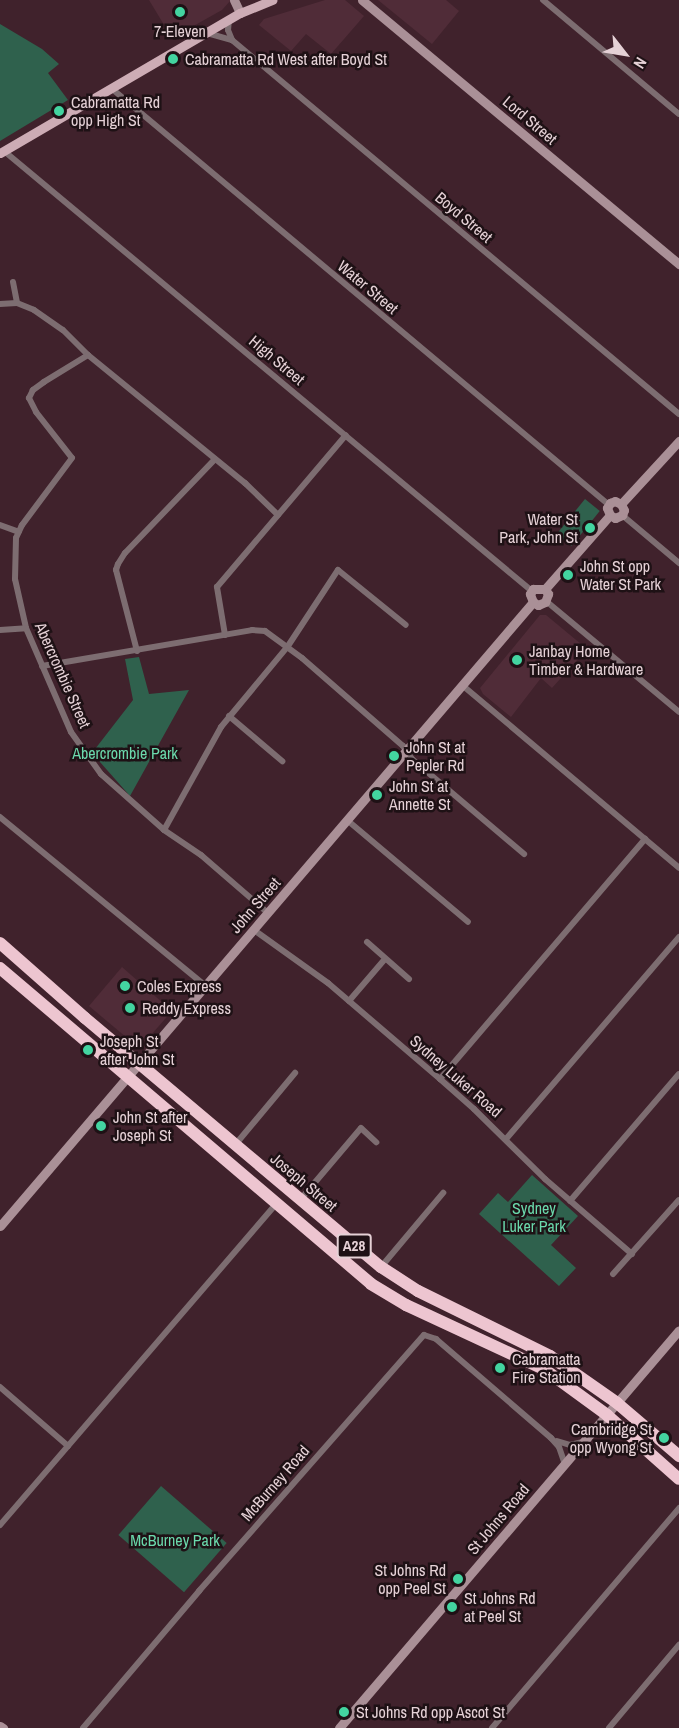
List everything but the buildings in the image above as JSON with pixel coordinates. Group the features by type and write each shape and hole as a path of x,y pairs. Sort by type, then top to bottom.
{"highway":[{"name":"Joseph Street","path":"0,943 381,1267 418,1291 550,1356 617,1403"},
{"name":"A28","path":"0,968 276,1204 383,1292 544,1369 607,1415 679,1479"},
{"name":"A28","path":"617,1403 679,1456"}],"main road":[{"path":"2,152 229,19 272,0"}],"street":[{"path":"234,0 240,13"},
{"name":"Lord Street","path":"362,0 679,264"},
{"path":"543,0 679,114"},
{"path":"229,19 228,30 232,40"},
{"name":"Boyd Street","path":"206,33 232,40 679,414"},
{"name":"Water Street","path":"111,88 609,505"},
{"name":"High Street","path":"2,152 532,591"},
{"path":"14,282 17,303"},
{"path":"0,304 17,303 34,310 63,330 88,355 216,459 278,515"},
{"name":"Abercrombie Street","path":"88,355 33,390 29,398 36,412 72,458 16,537 15,579 26,628 71,732 90,760 113,786 164,830 206,859 268,913"},
{"path":"225,635 217,587 346,435"},
{"path":"621,504 679,441"},
{"path":"137,651 116,570 118,564 125,553 216,459"},
{"path":"545,588 610,515 609,505 615,501 621,504 624,510 622,515 617,518 610,515"},
{"path":"622,515 679,563"},
{"path":"0,525 19,532"},
{"path":"164,830 229,716 288,646 338,570 406,625"},
{"path":"539,587 545,588 548,594 546,601 541,605 533,602 530,597 532,591 539,587"},
{"path":"546,601 679,712"},
{"name":"John Street","path":"0,1226 533,602"},
{"path":"0,630 26,628"},
{"path":"42,666 252,630 265,631 288,646 407,751 412,759 524,854"},
{"path":"462,685 679,868"},
{"path":"229,716 282,761"},
{"path":"0,817 206,986"},
{"path":"348,820 468,922"},
{"path":"440,1078 645,838"},
{"name":"Sydney Luker Road","path":"254,930 303,964 440,1078 570,1201 632,1254"},
{"path":"506,1139 679,937"},
{"path":"366,942 384,960 410,979"},
{"path":"349,1001 384,960"},
{"path":"235,1145 295,1074"},
{"path":"570,1201 679,1074"},
{"path":"300,1200 361,1128 376,1142"},
{"path":"381,1267 443,1193"},
{"path":"613,1274 679,1200"},
{"path":"0,1526 276,1204"},
{"name":"St Johns Road","path":"339,1728 679,1330"},
{"name":"McBurney Road","path":"83,1728 418,1339 424,1335 436,1339 551,1438"},
{"path":"0,1387 68,1446"},
{"path":"551,1438 570,1446 584,1442"},
{"path":"551,1438 560,1447 565,1464"},
{"path":"492,1728 679,1508"},
{"path":"609,1728 679,1645"}],"shaded area":[{"path":"149,0 231,0 222,10 172,38"},
{"path":"325,0 345,0 364,16 331,54 306,34 291,51 259,25 264,19"},
{"path":"378,0 446,0 459,11 432,44"},
{"path":"540,615 546,615 587,649 552,688 541,678 511,717 483,694 480,688"},
{"name":"Coles Express","path":"122,967 172,1011 144,1043 133,1043 89,1006"}],"green space":[{"path":"0,24 42,49 59,64 48,73 68,100 0,141"},
{"path":"585,499 600,511 571,546 557,534"},
{"name":"Abercrombie Park","path":"139,657 149,694 189,690 130,796 92,753 133,700 125,659"},
{"name":"Sydney Luker Park","path":"532,1175 578,1216 551,1245 576,1268 559,1286 479,1214 498,1193 508,1202"},
{"name":"McBurney Park","path":"161,1486 227,1543 184,1592 118,1535"}],"place":[{"name":"7-Eleven","path":"180,12"},
{"name":"Cabramatta Rd West after Boyd St","path":"173,59"},
{"name":"Cabramatta Rd opp High St","path":"59,111"},
{"name":"Water St Park, John St","path":"590,528"},
{"name":"John St opp Water St Park","path":"568,575"},
{"name":"Janbay Home Timber & Hardware","path":"517,660"},
{"name":"John St at Pepler Rd","path":"394,756"},
{"name":"John St at Annette St","path":"377,795"},
{"name":"Coles Express","path":"125,986"},
{"name":"Reddy Express","path":"130,1008"},
{"name":"Joseph St after John St","path":"88,1050"},
{"name":"John St after Joseph St","path":"101,1126"},
{"name":"Cabramatta Fire Station","path":"500,1368"},
{"name":"Cambridge St opp Wyong St","path":"664,1438"},
{"name":"St Johns Rd opp Peel St","path":"458,1579"},
{"name":"St Johns Rd at Peel St","path":"452,1607"},
{"name":"St Johns Rd opp Ascot St","path":"344,1712"}]}
